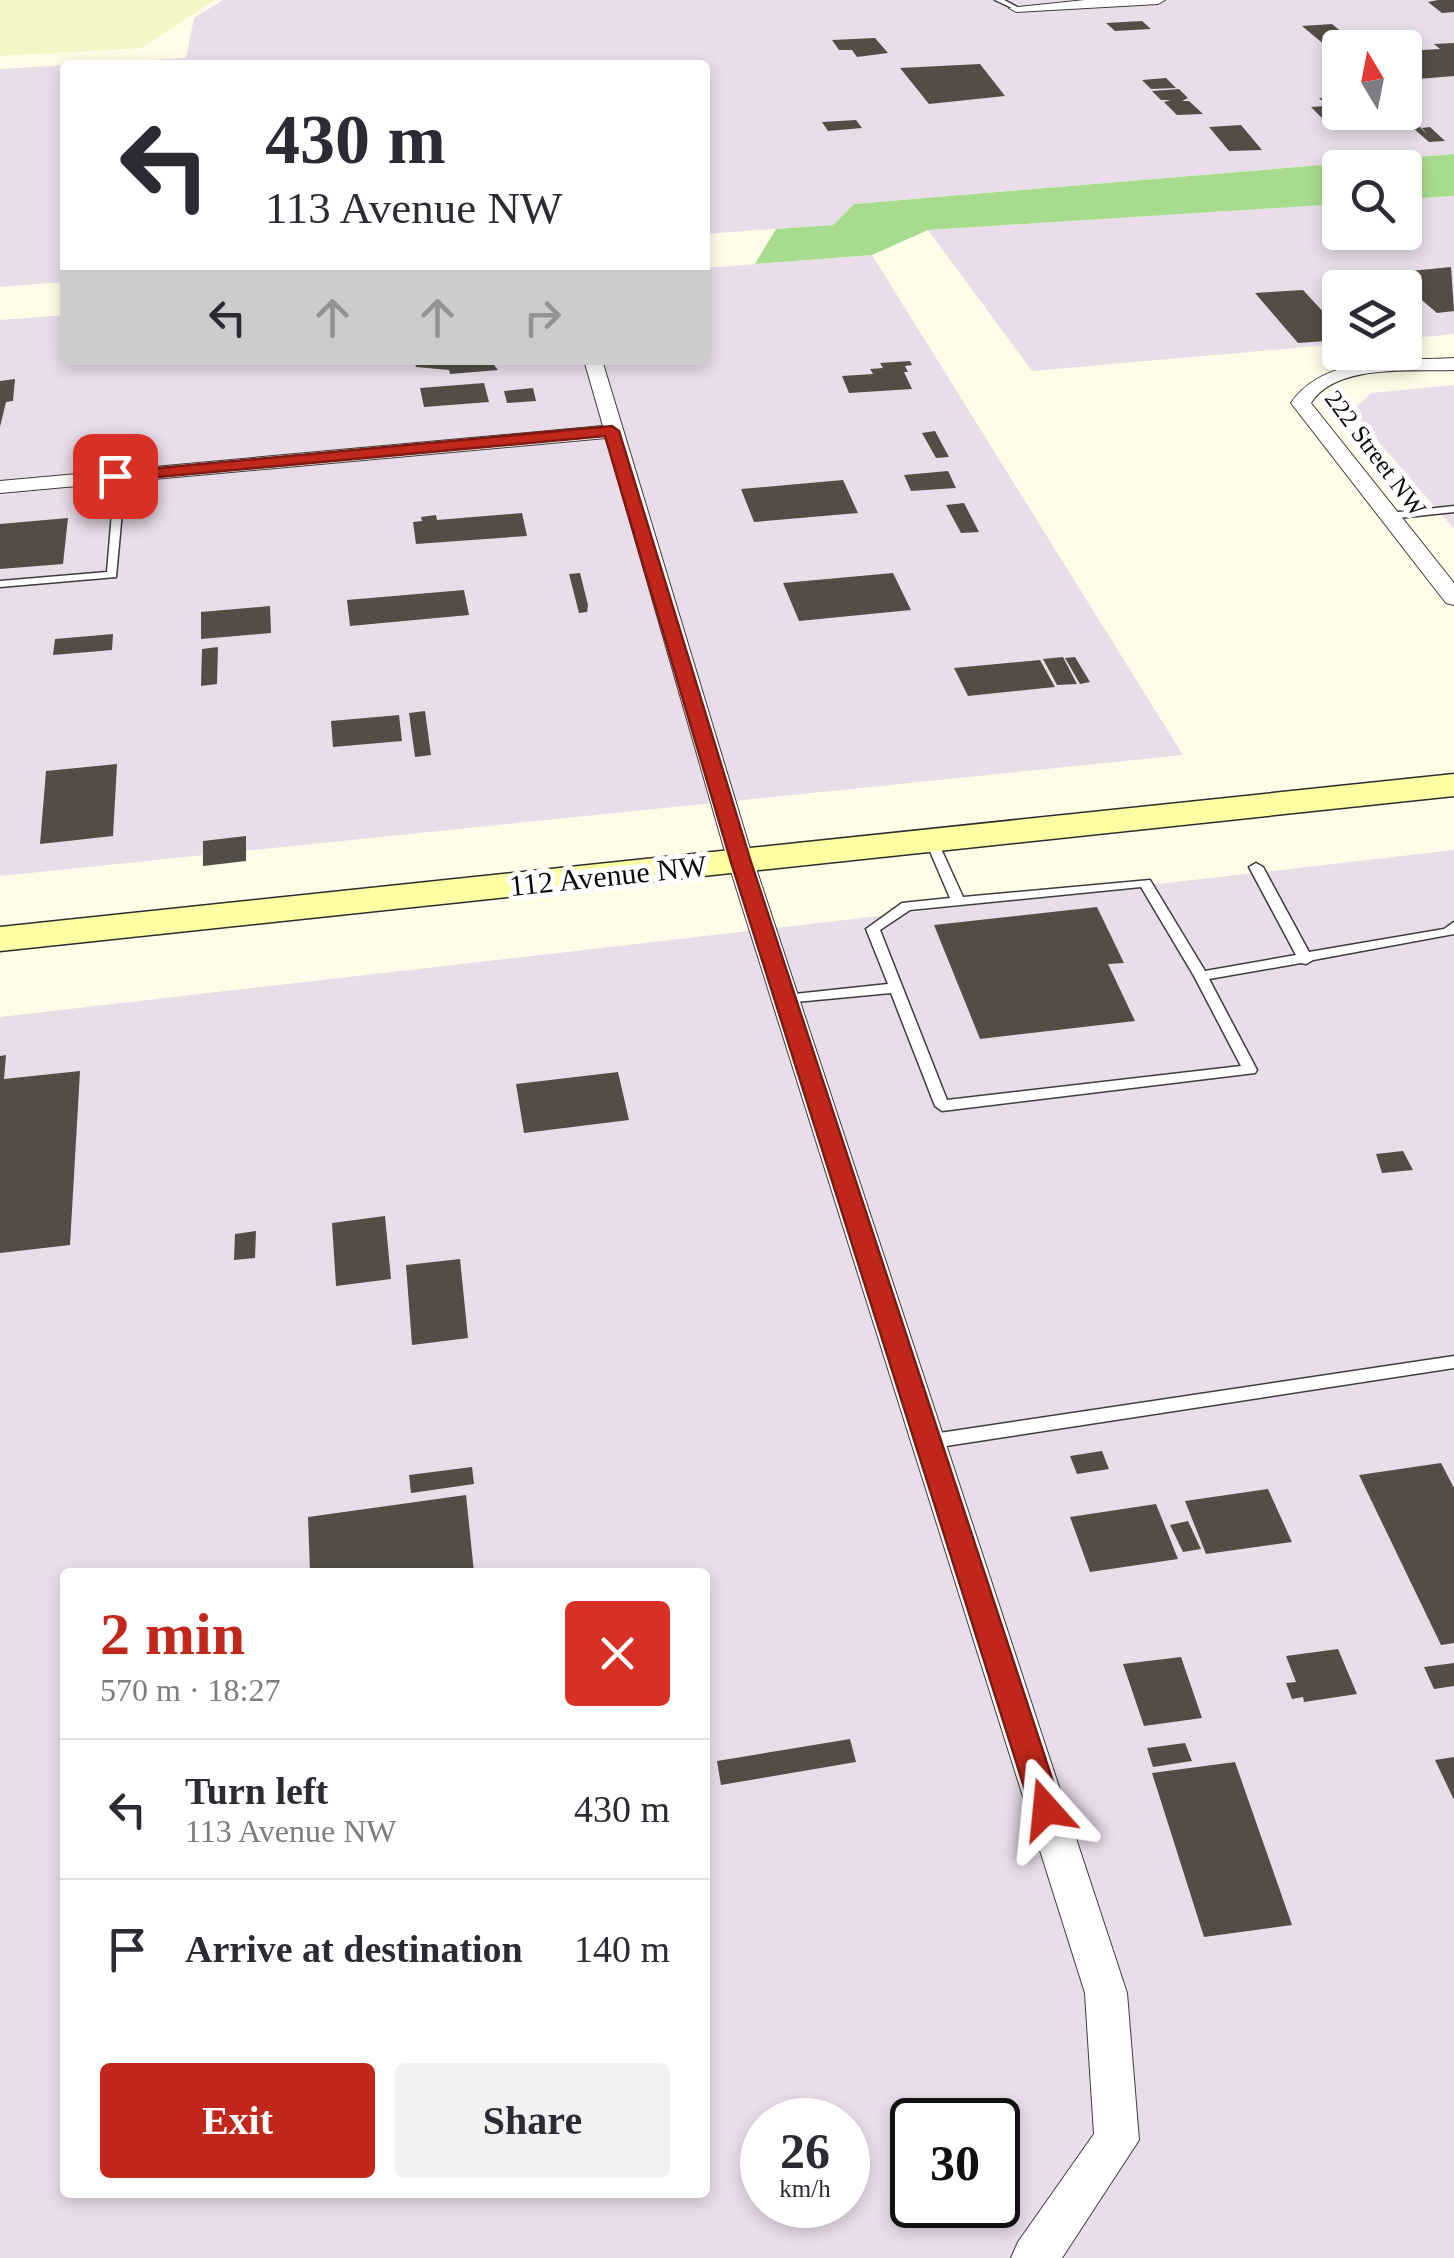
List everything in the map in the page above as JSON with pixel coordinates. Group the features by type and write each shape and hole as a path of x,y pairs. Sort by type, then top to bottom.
{"street":[{"path":"1016,8 1158,0"},
{"name":"222 Street NW","path":"1454,364 1346,373 1310,386 1301,402 1454,598"},
{"path":"594,365 741,862 1106,1993 1117,2140 1034,2258"},
{"path":"0,487 612,431"},
{"name":"112 Avenue NW","path":"0,939 1454,785"}],"lane":[{"path":"998,0 1016,8"},
{"path":"0,584 112,575 115,476"},
{"path":"1389,516 1454,510"},
{"path":"932,842 959,902"},
{"path":"1256,868 1306,960"},
{"path":"1145,883 1202,976 1250,1070 942,1106 873,929 907,906 1145,883"},
{"path":"1202,976 1448,932 1454,926"},
{"path":"785,999 894,988"},
{"path":"926,1442 1454,1362"}],"shaded area":[{"path":"223,0 1454,0 1454,154 1422,157 1422,150 1322,150 1322,165 854,204 833,225 710,234 710,60 152,60 186,58 194,18"},
{"path":"60,65 60,282 0,287 0,69"},
{"path":"1454,196 1454,334 1422,337 1422,270 1322,270 1322,346 1032,371 928,230 1322,205 1322,250 1422,250 1422,198"},
{"path":"872,255 1183,755 0,876 0,320 60,315 60,365 710,365 710,268"},
{"path":"1454,385 1454,529 1352,411 1371,393"},
{"path":"1454,850 1454,2258 0,2258 0,1017"}],"green space":[{"path":"0,0 215,0 141,48 0,56"},
{"path":"1454,154 1454,196 1422,198 1422,157"},
{"path":"1322,165 1322,205 928,230 872,255 755,264 776,229 833,225 854,204"}],"building":[{"path":"1454,0 1454,12 1442,13 1428,2"},
{"path":"1142,21 1151,29 1115,31 1106,23"},
{"path":"1332,24 1339,30 1322,30 1322,43 1302,26"},
{"path":"875,38 888,53 857,57 852,50 839,50 832,40"},
{"path":"1454,43 1454,76 1422,79 1422,50 1440,49 1434,44"},
{"path":"980,64 1005,96 929,104 900,68"},
{"path":"1166,78 1176,88 1151,89 1142,80"},
{"path":"1179,89 1188,98 1182,101 1189,101 1203,114 1177,115 1164,102 1171,100 1161,100 1152,91"},
{"path":"1322,106 1322,118 1311,107"},
{"path":"856,120 862,128 828,131 822,122"},
{"path":"1241,125 1262,150 1229,151 1209,127"},
{"path":"1430,127 1445,141 1429,142 1415,130 1422,129 1428,135 1422,128"},
{"path":"1451,267 1454,311 1437,313 1422,300 1420,270"},
{"path":"1303,290 1322,311 1322,341 1298,343 1255,293"},
{"path":"910,361 912,365 905,366 908,372 904,372 912,389 849,393 842,376 873,374 870,369 883,368 880,363"},
{"path":"494,365 498,370 450,374 449,370 416,367"},
{"path":"15,379 13,401 6,402 0,427 0,381"},
{"path":"484,383 489,402 424,407 420,388"},
{"path":"533,388 536,401 507,403 504,391"},
{"path":"935,431 949,457 936,458 922,433"},
{"path":"948,471 956,488 911,491 904,475"},
{"path":"843,480 858,513 754,522 741,489"},
{"path":"964,503 979,532 961,533 946,505"},
{"path":"522,513 527,536 416,544 413,522 422,521 421,517 436,515 437,520"},
{"path":"68,518 63,564 0,569 0,524"},
{"path":"580,573 588,605 587,612 579,613 569,574"},
{"path":"893,573 911,610 799,621 783,583"},
{"path":"464,590 469,615 350,626 347,600"},
{"path":"270,606 271,633 201,639 201,612"},
{"path":"113,634 112,650 53,655 55,639"},
{"path":"218,647 217,684 201,686 202,649"},
{"path":"1063,657 1077,684 1057,685 1043,659"},
{"path":"1075,657 1090,682 1080,684 1065,658"},
{"path":"1040,660 1055,687 968,696 954,668"},
{"path":"425,711 431,755 415,757 409,713"},
{"path":"399,715 402,741 333,747 331,721"},
{"path":"117,764 113,836 40,844 46,771"},
{"path":"246,836 246,861 203,866 203,841"},
{"path":"1097,907 1124,963 1108,964 1135,1021 980,1039 934,925"},
{"path":"6,1055 4,1079 80,1071 70,1245 0,1253 0,1056"},
{"path":"618,1072 629,1120 524,1133 516,1084"},
{"path":"1403,1151 1413,1170 1382,1173 1376,1154"},
{"path":"385,1216 391,1279 336,1286 332,1223"},
{"path":"256,1231 255,1258 234,1260 235,1234"},
{"path":"460,1259 468,1338 412,1345 406,1265"},
{"path":"1102,1451 1109,1469 1077,1474 1070,1456"},
{"path":"1441,1463 1454,1488 1454,1643 1441,1645 1359,1475"},
{"path":"472,1467 474,1484 411,1493 409,1475"},
{"path":"1268,1489 1292,1542 1206,1554 1185,1501"},
{"path":"466,1495 474,1568 310,1568 308,1517"},
{"path":"1156,1504 1178,1559 1090,1572 1070,1517"},
{"path":"1188,1521 1201,1549 1183,1552 1170,1525"},
{"path":"1338,1649 1357,1694 1304,1702 1303,1697 1292,1699 1286,1683 1296,1682 1286,1656"},
{"path":"1181,1657 1202,1718 1144,1726 1123,1664"},
{"path":"1454,1663 1454,1686 1434,1689 1424,1667"},
{"path":"850,1739 856,1762 721,1785 717,1761"},
{"path":"1185,1743 1192,1761 1153,1767 1147,1748"},
{"path":"1454,1757 1454,1800 1435,1760"},
{"path":"1235,1762 1292,1925 1204,1937 1152,1773"}],"route":[{"path":"115,476 612,431 741,862 1046,1809"}]}
